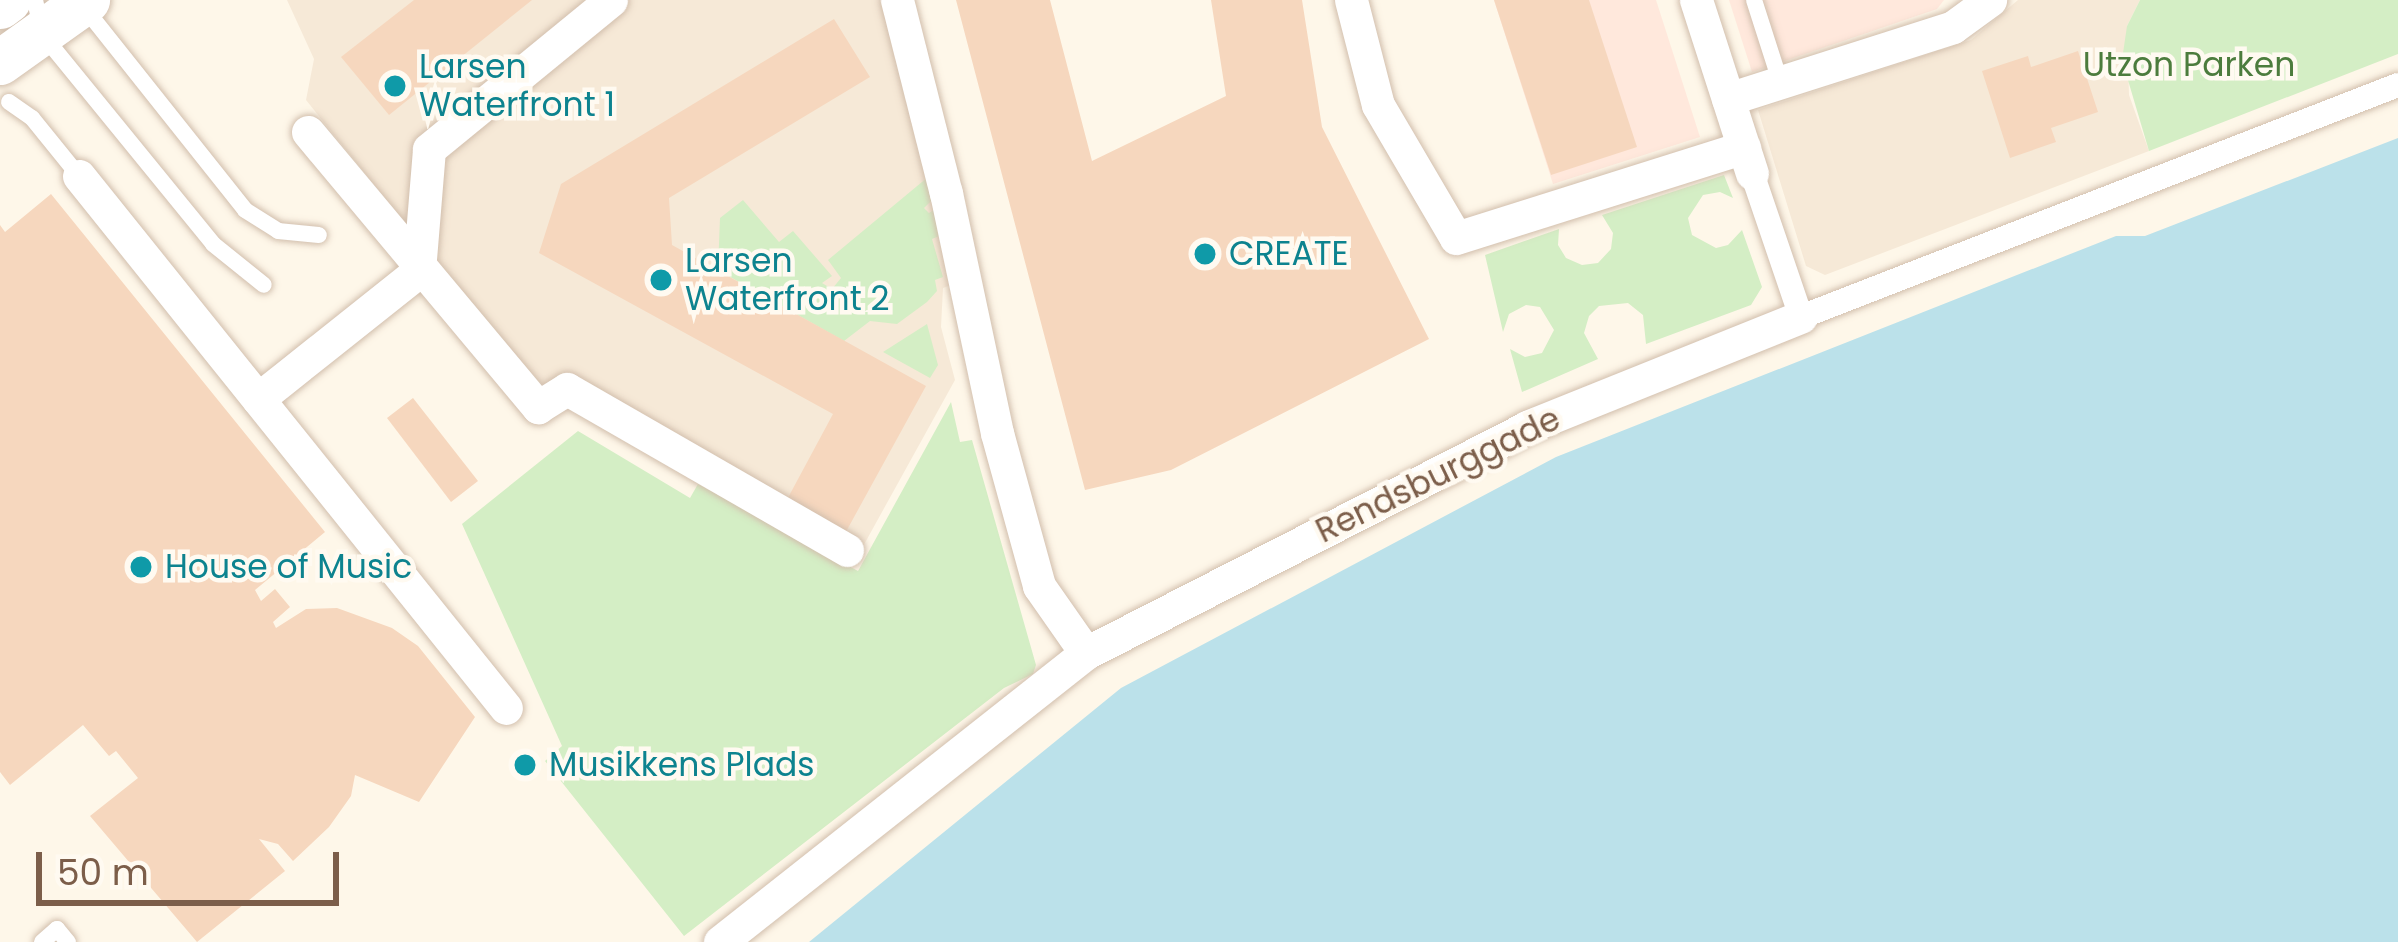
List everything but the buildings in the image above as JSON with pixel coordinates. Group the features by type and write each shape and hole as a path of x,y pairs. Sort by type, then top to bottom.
{"main road":[{"path":"0,6 8,0"},
{"path":"4,82 39,17 80,1"}],"street":[{"path":"258,399 419,271 429,149 611,0"},
{"path":"897,0 946,193 997,433 1039,586 1085,653"},
{"path":"1351,0 1378,105 1456,238 1748,160"},
{"path":"1696,0 1801,317"},
{"path":"1728,100 1953,27 1986,2"},
{"name":"Rendsburggade","path":"720,942 1085,653 1526,427 2398,85"},
{"path":"308,132 419,271 538,406 567,389 847,550"},
{"path":"79,176 506,708"}],"lane":[{"path":"1754,0 1780,81"},
{"path":"80,1 245,210 278,231 319,236"},
{"path":"39,17 213,244 264,285"},
{"path":"4,82 79,176"},
{"path":"42,942 57,929 68,942"}],"shaded area":[{"path":"287,0 881,0 957,283 943,288 941,327 955,380 856,559 527,375 306,100 314,59"},
{"path":"1494,0 1656,0 1700,137 1553,184"},
{"path":"1729,0 1944,0 1937,9 1752,72"},
{"path":"2018,0 2140,0 2127,26 2129,95 2149,151 1825,275 1806,266 1758,110 1971,40"}],"green space":[{"name":"Utzon Parken","path":"2140,0 2398,0 2398,54 2149,151 2122,60 2127,26"},
{"path":"1724,175 1733,198 1720,192 1703,195 1688,218 1692,235 1716,248 1728,245 1742,230 1762,287 1751,305 1646,344 1643,315 1628,303 1599,306 1589,316 1584,333 1598,359 1522,392 1510,349 1525,357 1542,353 1554,330 1540,307 1526,305 1509,314 1503,332 1485,255 1559,229 1558,245 1566,258 1582,265 1598,263 1611,249 1613,233 1602,215"},
{"path":"928,177 934,198 924,208 929,213 937,208 944,234 932,239 943,277 935,280 937,291 927,302 897,324 870,321 844,341 718,270 720,218 743,200 779,242 793,231 832,276 822,283 832,289 841,278 828,260"},
{"path":"927,324 938,365 930,378 883,352"},
{"path":"951,402 960,442 972,440 1036,665 1033,674 1004,688 684,936 545,761 562,746 462,524 578,431 690,498 698,484 858,571"}],"water":[{"path":"2398,138 2398,942 809,942 1121,688 1556,457 2116,236 2145,236"}],"place":[{"name":"Larsen Waterfront 1","path":"395,86"},
{"name":"CREATE","path":"1205,254"},
{"name":"Larsen Waterfront 2","path":"661,280"},
{"name":"House of Music","path":"141,567"},
{"name":"Musikkens Plads","path":"525,765"}]}
